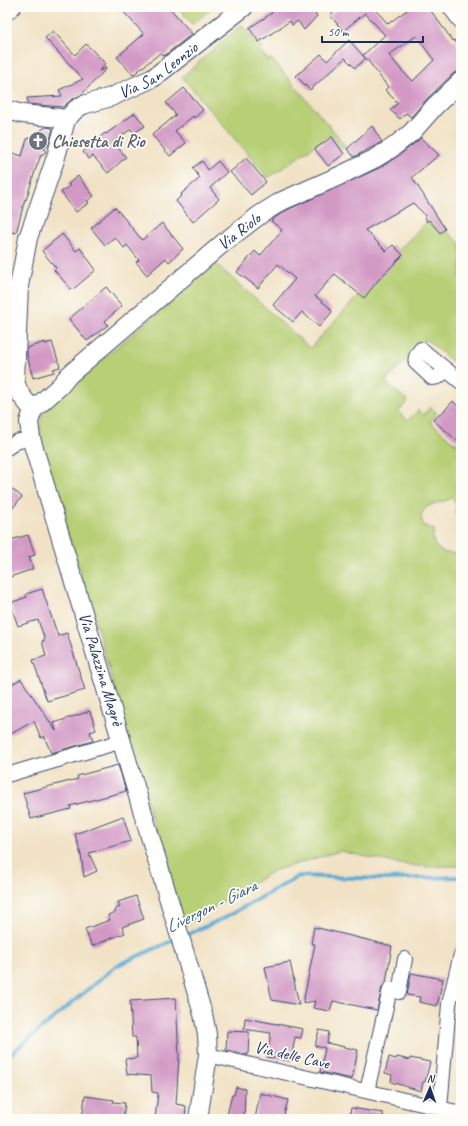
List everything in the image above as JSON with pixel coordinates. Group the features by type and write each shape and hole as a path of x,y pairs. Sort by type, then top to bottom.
{"street":[{"path":"7,13 14,7"},
{"name":"Via San Leonzio","path":"66,120 76,109 83,105 111,97 153,78 244,7"},
{"path":"452,7 461,19"},
{"name":"Via Riolo","path":"33,410 60,386 69,375 222,244 261,214 282,201 360,166 392,148 412,132 435,106 461,81"},
{"path":"7,110 23,114 66,120 56,157 28,238 21,279 15,380 17,389 14,394 33,410"},
{"path":"447,370 461,382"},
{"name":"Via Palazzina Magrè","path":"33,410 30,422 31,438 203,1014 207,1034 208,1055 198,1119"},
{"path":"7,448 16,442 31,438"},
{"path":"7,775 122,741"},
{"path":"440,1108 449,1004 461,954"},
{"path":"367,1091 390,989 399,992 405,959"},
{"name":"Via delle Cave","path":"208,1055 461,1113"}],"green space":[{"path":"178,7 207,7 210,10 192,24"},
{"path":"241,25 262,48 260,51 269,61 271,58 347,149 339,147 330,135 268,178 182,77"},
{"path":"431,217 461,244 461,369 426,339 385,382 408,401 398,412 408,420 418,410 423,415 430,407 437,413 430,422 456,444 461,439 461,515 457,515 455,513 457,505 452,498 425,508 422,512 421,518 423,525 434,530 434,543 440,550 448,553 457,553 461,551 461,865 428,867 400,864 340,851 273,871 183,926 91,606 64,522 41,439 40,426 42,416 56,398 215,263 310,348 359,295 362,288"}],"building":[{"path":"119,7 169,7 192,34 164,56 160,53 133,75 117,57 144,34"},
{"path":"268,7 311,7 317,16 304,30 298,21 292,25 290,21 259,42 249,28 272,13"},
{"path":"341,7 373,7 388,24 411,7 428,7 453,41 455,40 461,53 461,71 454,73 411,117 406,113 400,119 390,110 398,103 385,90 388,87 366,58 355,68 345,58 310,90 296,76 321,54 327,61 349,40 365,58 363,55 385,35 365,13 343,31 330,15","holes":["416,36 434,60 413,81 402,71 389,55"]},
{"path":"53,31 75,55 86,44 106,64 99,71 106,69 81,95 71,100 63,107 28,104 27,98 62,96 59,90 83,79 45,38"},
{"path":"184,88 203,110 175,131 186,143 170,156 152,135 176,115 166,103"},
{"path":"135,113 145,126 134,133 131,129 113,142 126,157 108,173 93,156 89,159 83,152 105,133 106,134"},
{"path":"372,126 382,142 354,157 347,149"},
{"path":"46,127 53,129 48,146 44,148 46,152 41,155 26,200 25,199 16,233 7,231 7,162 10,152 22,156 27,139"},
{"path":"332,137 344,154 328,166 315,149"},
{"path":"421,138 439,155 412,177 445,229 440,233 429,220 427,222 424,214 413,203 365,230 386,251 393,245 403,255 380,278 364,298 335,274 315,296 329,307 332,312 319,327 302,312 293,322 273,305 295,279 278,264 258,288 237,272 255,251 260,256 282,230 271,221 276,217 287,210 379,168 398,156"},
{"path":"246,158 266,182 251,195 230,172"},
{"path":"202,161 208,170 218,161 227,172 210,188 219,199 193,222 176,201 182,195 181,194 200,178 193,168"},
{"path":"78,176 94,196 87,201 89,203 76,212 61,192 70,186 68,184"},
{"path":"115,207 142,240 162,223 183,249 169,262 166,258 147,275 136,262 139,260 127,245 124,248 115,237 105,245 91,228"},
{"path":"62,234 76,251 80,248 96,270 72,290 54,270 56,268 42,251"},
{"path":"106,287 122,306 105,321 108,325 87,341 69,319"},
{"path":"45,342 45,344 52,342 60,367 53,369 54,372 33,378 27,355 27,348"},
{"path":"453,401 461,410 461,444 433,420"},
{"path":"7,485 22,497 7,515"},
{"path":"28,535 35,555 29,557 33,569 7,578 7,541"},
{"path":"42,589 58,636 67,633 85,690 47,701 33,660 46,656 42,641 45,640 38,620 18,626 10,603 27,597 26,594"},
{"path":"21,679 56,731 54,723 90,711 96,730 90,732 93,741 51,753 44,736 41,738 34,721 7,736 7,687"},
{"path":"118,765 126,791 70,806 71,809 31,819 23,793 78,779 77,776"},
{"path":"123,816 131,841 89,853 97,871 84,877 81,855 75,834"},
{"path":"136,896 144,919 122,927 125,933 92,946 85,929 110,920 108,915 116,912 115,909 120,907 118,902"},
{"path":"314,927 392,946 386,982 382,987 377,1010 333,1001 330,1011 313,1008 315,1001 303,1003 315,944 311,944"},
{"path":"290,962 299,1005 272,1000 265,967"},
{"path":"411,973 443,979 437,1006 419,1002 420,997 407,995"},
{"path":"176,998 179,1057 176,1104 186,1106 185,1119 155,1119 158,1093 152,1092 151,1076 127,1074 125,1059 137,1058 136,1037 132,1037 130,1001"},
{"path":"245,1018 303,1029 301,1038 295,1037 291,1061 267,1057 271,1033 244,1029"},
{"path":"319,1030 329,1032 327,1043 358,1050 352,1079 320,1072 325,1048 315,1046"},
{"path":"227,1031 249,1032 248,1055 226,1050"},
{"path":"389,1057 410,1060 410,1058 430,1062 421,1091 391,1082 392,1075 385,1073"},
{"path":"236,1087 245,1089 244,1119 226,1119 232,1095 234,1095"},
{"path":"260,1093 288,1100 283,1119 255,1119"},
{"path":"85,1096 125,1103 123,1119 82,1119"},
{"path":"351,1108 383,1113 383,1119 349,1119"}],"waterway":[{"name":"Livergon - Giara","path":"184,936 224,918 299,876 386,879 461,877"},
{"name":"Livergon - Giara","path":"7,1057 116,966 176,939"}],"place":[{"name":"Chiesetta di Rio","path":"38,141"}]}
